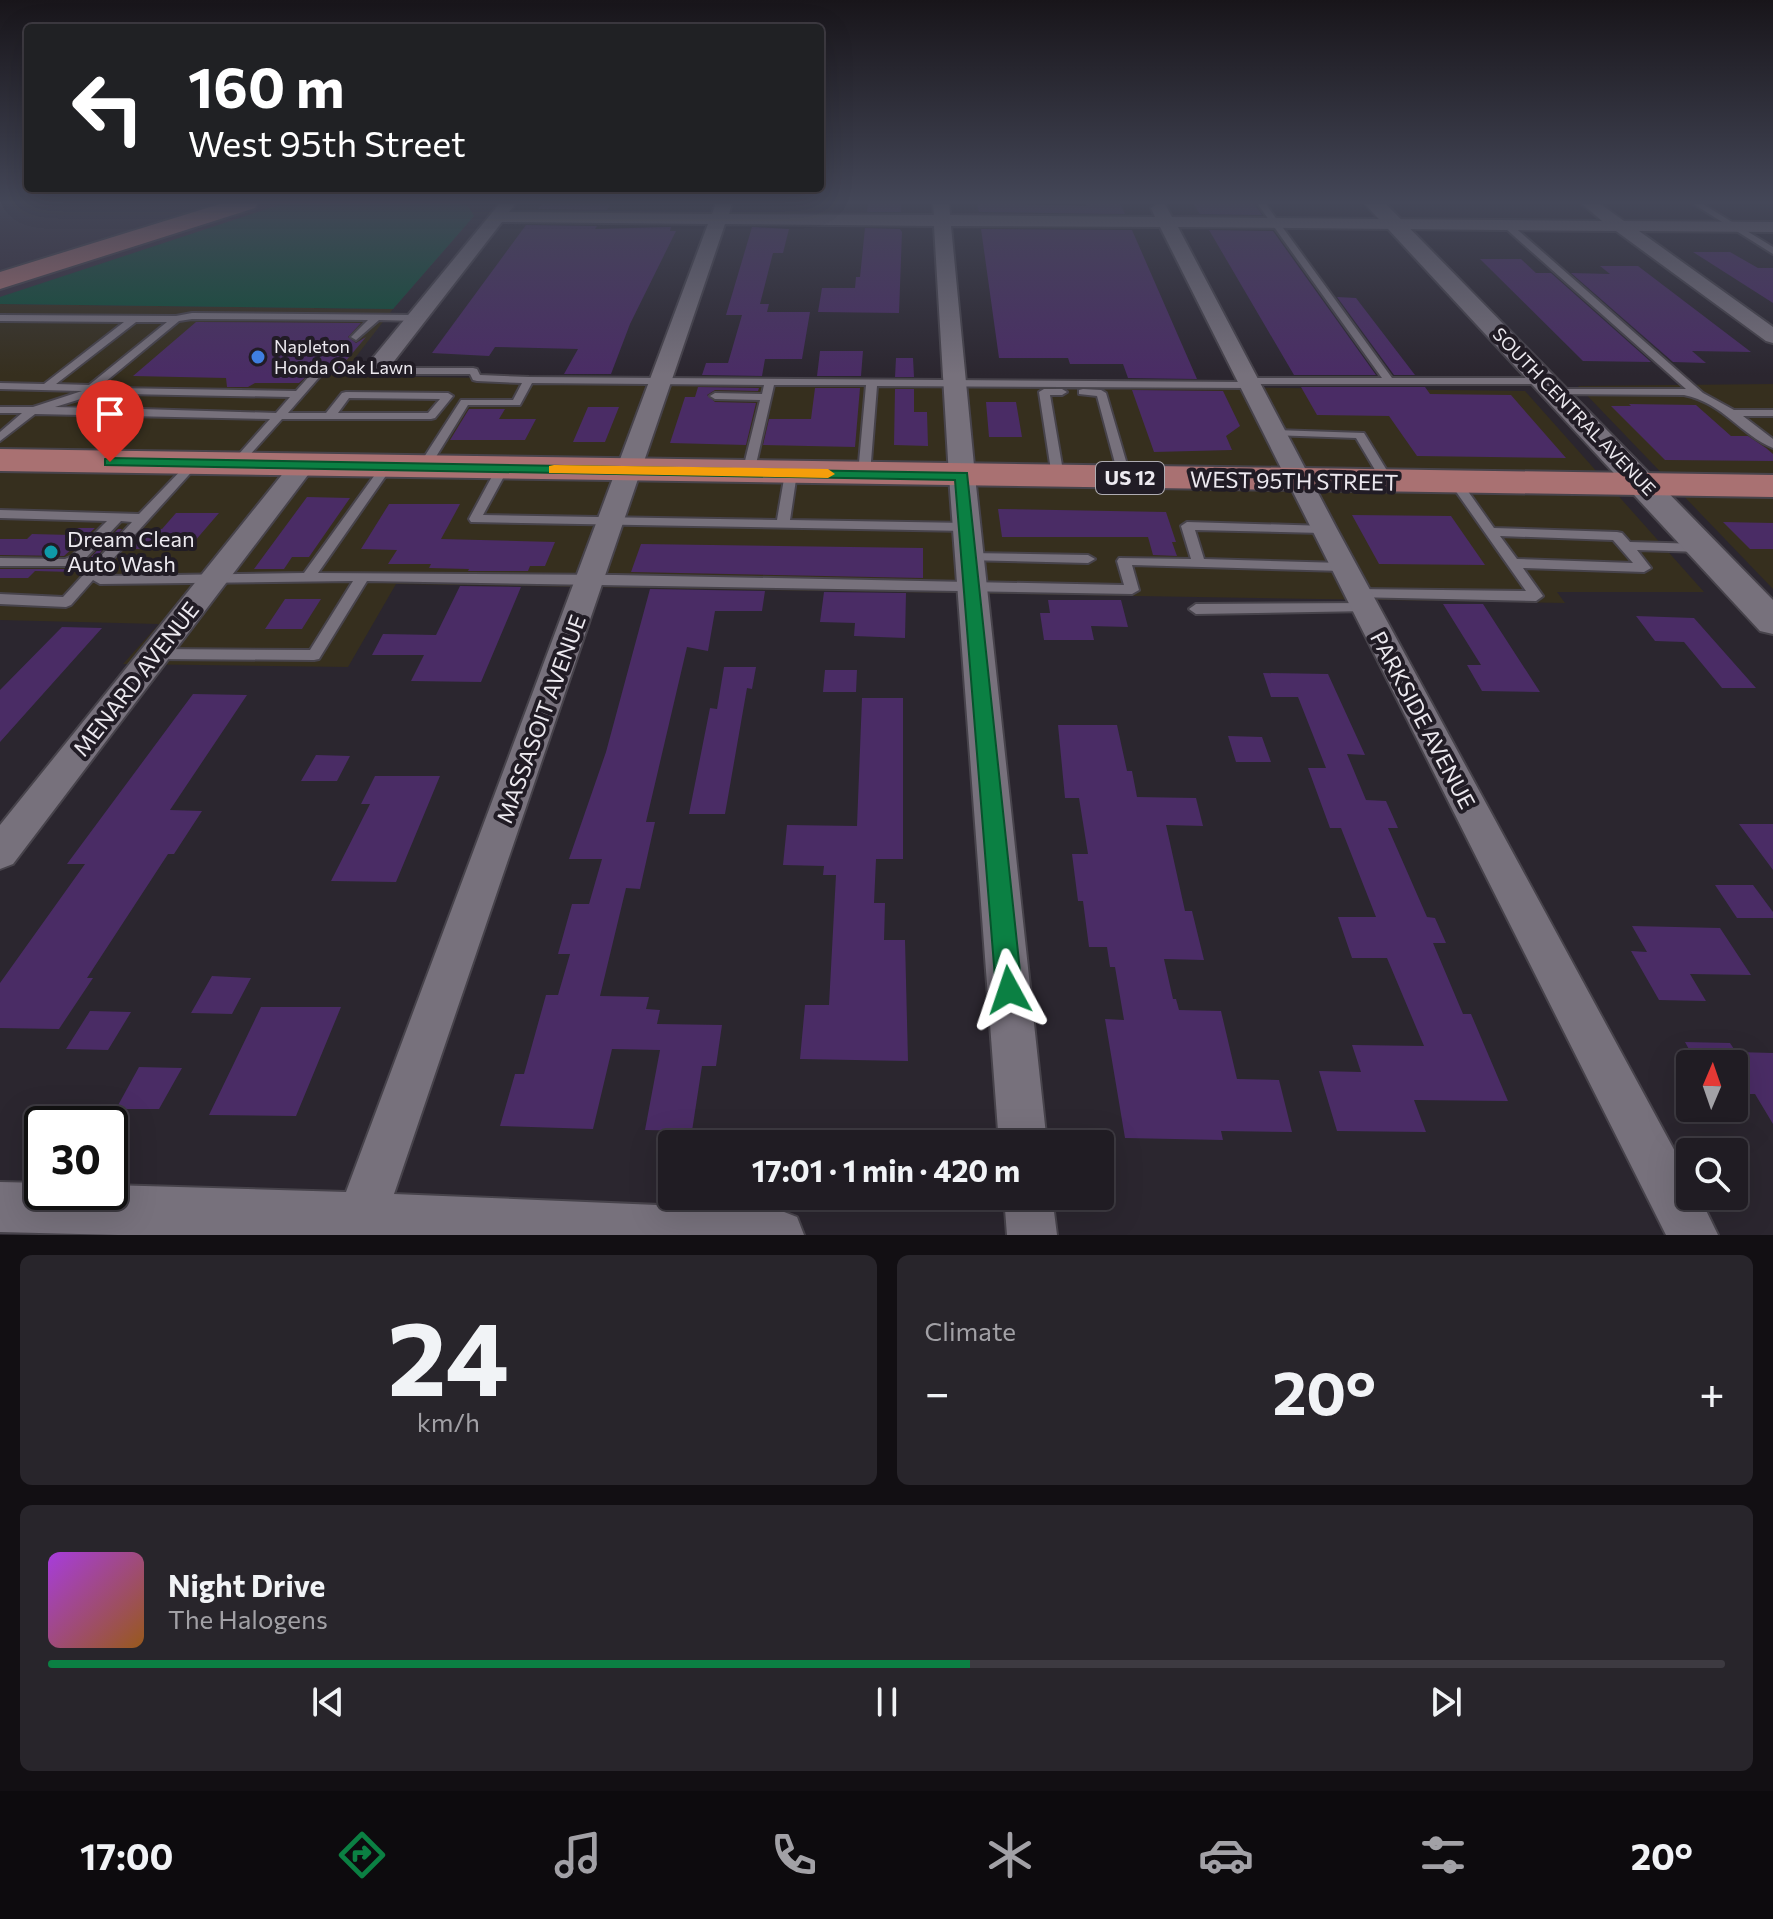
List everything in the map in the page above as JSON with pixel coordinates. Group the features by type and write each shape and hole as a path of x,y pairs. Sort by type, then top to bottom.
{"main road":[{"path":"0,281 64,261"},
{"name":"WEST 95TH STREET","path":"0,460 1773,486"}],"street":[{"path":"380,364 462,261"},
{"name":"MASSASOIT AVENUE","path":"358,1226 704,261"},
{"path":"946,261 969,557 1022,1130"},
{"name":"PARKSIDE AVENUE","path":"1187,261 1323,529 1693,1235"},
{"name":"SOUTH CENTRAL AVENUE","path":"1430,261 1773,622"},
{"path":"1668,261 1773,337"},
{"name":"MENARD AVENUE","path":"0,853 302,466"},
{"path":"0,1207 358,1226 779,1235"},
{"path":"1029,1210 1032,1235"}],"lane":[{"path":"1303,261 1389,381"},
{"path":"1547,261 1699,395 1732,413 1773,445"},
{"path":"0,318 417,318"},
{"path":"356,337 376,318"},
{"path":"46,387 133,319"},
{"path":"0,438 32,411 83,395 176,319"},
{"path":"380,364 396,371 473,371 477,378 529,380 955,383 1389,381 1699,395"},
{"path":"235,465 317,374"},
{"path":"423,468 465,402 516,403 529,380"},
{"path":"748,473 770,381"},
{"path":"864,474 872,382"},
{"path":"0,386 92,388 120,392 298,394"},
{"path":"98,411 120,392"},
{"path":"1058,477 1044,392 1101,393 1125,478"},
{"path":"0,410 431,416 448,396 346,395 331,414"},
{"path":"715,396 766,397"},
{"path":"1732,413 1773,413"},
{"path":"1275,433 1360,435 1388,482"},
{"path":"0,608 39,608 66,602 193,464"},
{"path":"307,578 386,467"},
{"path":"502,469 475,519 783,524 1132,590 1124,561 1199,563 1355,590 1536,596 1456,483"},
{"path":"783,524 791,473"},
{"path":"0,514 142,518"},
{"path":"0,562 66,563 77,559 117,518"},
{"path":"1199,563 1187,526 1323,529"},
{"path":"1491,532 1617,536 1644,568 1513,563"},
{"path":"1626,546 1703,548"},
{"path":"95,570 100,580 215,577 592,580 969,557 1088,559"},
{"path":"155,654 314,655 362,578"},
{"path":"1196,609 1355,590"},
{"path":"0,599 66,602"}],"shaded area":[{"path":"0,261 435,261 393,309 0,304"},
{"path":"0,304 393,309 341,376 1525,391 1704,592 1557,592 1565,603 396,584 348,667 123,664 159,624 0,620"},
{"path":"1773,384 1773,589 1578,386"}],"green space":[{"path":"110,261 435,261 393,309 0,304 0,297"}],"building":[{"path":"500,261 661,261 630,324 611,374 564,374 578,349 495,347 489,356 432,353"},
{"path":"742,261 771,261 760,304 769,304 767,312 810,312 802,359 765,359 762,376 702,375 706,363 728,363 742,315 726,315"},
{"path":"862,261 901,261 899,313 818,312 822,288 855,288 856,277 860,277"},
{"path":"985,261 1145,261 1197,379 1128,378 1123,364 1070,364 1068,358 999,358"},
{"path":"1227,261 1294,261 1376,375 1294,375"},
{"path":"1482,261 1523,261 1536,273 1551,273 1651,362 1583,361"},
{"path":"1707,261 1745,261 1758,268 1773,268 1773,303"},
{"path":"1600,266 1638,266 1751,352 1692,351 1706,363 1673,362 1571,273 1610,274"},
{"path":"1337,297 1356,298 1415,375 1394,375"},
{"name":"Napleton Honda Oak Lawn","path":"196,322 361,323 348,337 356,343 366,337 334,375 316,368 299,383 255,383 248,387 227,387 226,378 133,376"},
{"path":"820,351 863,351 861,376 817,376"},
{"path":"896,358 913,358 914,377 895,377"},
{"path":"698,387 759,388 758,391 715,390 707,395 715,402 756,403 746,445 670,443 685,397 695,397"},
{"path":"1301,387 1425,387 1430,394 1511,395 1566,458 1417,456 1389,416 1317,415"},
{"path":"815,388 860,388 855,447 763,445 769,419 811,419"},
{"path":"895,389 914,389 914,412 927,412 928,446 894,445"},
{"path":"1132,390 1223,391 1240,426 1226,436 1232,450 1154,452"},
{"path":"986,402 1016,402 1022,437 989,437"},
{"path":"1629,404 1696,405 1731,436 1748,436 1766,448 1773,454 1773,461 1665,460 1611,406 1631,406"},
{"path":"588,407 619,407 605,442 573,442"},
{"path":"469,409 505,409 499,419 536,419 525,440 450,440"},
{"path":"307,497 350,498 309,557 292,557 284,569 254,569"},
{"path":"389,504 460,504 441,539 555,542 545,566 530,566 528,571 468,571 429,568 431,564 388,564 397,550 361,549"},
{"path":"998,509 1166,512 1176,542 1172,542 1177,556 1153,555 1148,537 1002,537"},
{"path":"176,513 219,513 188,549 126,549 144,529 162,529"},
{"path":"1352,515 1451,516 1485,565 1379,564"},
{"path":"1723,522 1773,523 1773,549 1750,549"},
{"path":"78,528 95,528 64,556 0,555 0,539 27,539 32,534 72,535"},
{"path":"118,529 122,529 89,565 72,572 35,571 28,578 0,578 0,569 71,569 83,565"},
{"path":"641,544 923,548 923,578 631,572"},
{"path":"460,586 521,587 481,682 411,681 424,655 372,655 383,634 436,635"},
{"path":"650,589 765,591 762,611 715,611 708,651 687,647 646,822 655,822 640,889 626,888 600,996 649,997 646,1009 660,1010 657,1024 722,1025 716,1066 702,1066 692,1130 645,1130 660,1050 612,1049 593,1129 500,1126 515,1074 524,1074 546,995 558,995 570,954 558,954 572,904 589,904 602,859 569,859 606,752"},
{"path":"824,592 906,593 905,638 854,636 855,623 820,622"},
{"path":"285,599 321,599 302,629 265,629"},
{"path":"1048,600 1121,600 1128,627 1091,626 1094,640 1044,640 1040,613 1050,613"},
{"path":"1443,604 1483,604 1540,692 1482,691 1467,665 1481,665"},
{"path":"1636,616 1694,618 1756,688 1722,688 1684,642 1655,641"},
{"path":"62,627 102,628 0,742 0,690"},
{"path":"724,667 756,667 752,689 747,688 725,814 689,814 710,708 717,709"},
{"path":"825,670 857,670 856,692 823,692"},
{"path":"1263,673 1328,674 1365,755 1347,754 1366,800 1386,801 1398,828 1388,828 1427,917 1435,918 1446,943 1433,943 1463,1014 1471,1014 1508,1101 1414,1100 1426,1132 1337,1131 1319,1071 1361,1072 1352,1045 1424,1046 1387,958 1352,958 1338,917 1376,917 1341,828 1330,828 1308,768 1326,768 1298,697 1271,697"},
{"path":"193,694 247,695 170,810 202,811 174,854 168,854 87,978 93,978 59,1029 0,1028 0,983 85,864 67,864"},
{"path":"862,698 903,698 903,859 876,859 874,903 885,903 884,940 905,940 908,1061 800,1059 805,1005 829,1005 836,875 823,875 824,866 783,865 787,825 857,826"},
{"path":"1058,725 1117,725 1127,771 1132,771 1137,797 1196,798 1203,826 1166,825 1185,911 1192,911 1204,960 1164,959 1173,999 1176,999 1179,1010 1221,1011 1237,1079 1279,1080 1292,1132 1221,1131 1223,1140 1125,1138 1105,1019 1124,1020 1115,967 1110,967 1107,947 1089,947 1083,901 1078,901 1072,854 1088,854 1079,798 1065,798"},
{"path":"1228,736 1262,737 1271,762 1236,762"},
{"path":"316,755 350,756 337,781 301,781"},
{"path":"375,776 440,776 396,882 331,881 370,804 361,804"},
{"path":"1739,824 1773,824 1773,870"},
{"path":"1715,885 1753,885 1773,912 1773,918 1737,918"},
{"path":"1632,926 1720,928 1751,975 1690,974 1706,1001 1659,1000 1631,951 1647,952"},
{"path":"212,976 251,978 232,1014 191,1013"},
{"path":"261,1007 341,1007 296,1116 209,1115"},
{"path":"90,1011 131,1012 108,1050 66,1049"},
{"path":"1685,1042 1730,1043 1735,1050 1689,1050"},
{"path":"1748,1052 1773,1053 1773,1124 1755,1094 1748,1094"},
{"path":"139,1067 182,1068 159,1109 118,1106"}],"slow traffic":[{"path":"554,470 828,474"}],"place":[{"name":"Napleton Honda Oak Lawn","path":"258,357"},
{"name":"Dream Clean Auto Wash","path":"51,552"}],"route":[{"path":"110,462 962,476 1009,990"}]}
